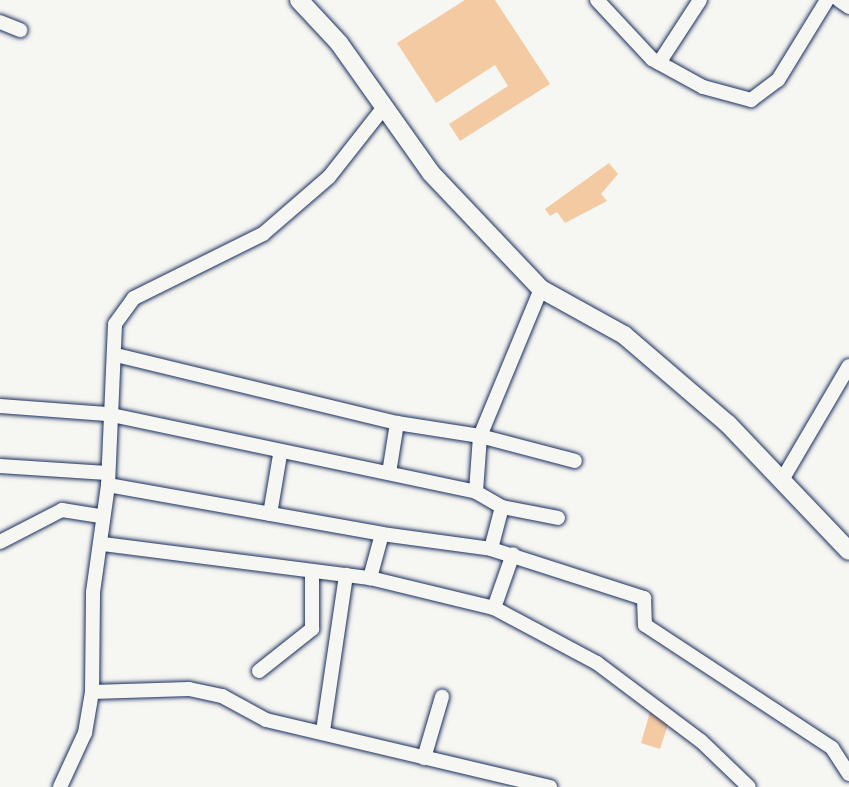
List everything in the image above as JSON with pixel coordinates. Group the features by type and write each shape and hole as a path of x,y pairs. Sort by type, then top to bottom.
{"street":[{"path":"299,0 384,107 430,173 541,289 624,335 728,424 849,551"},
{"path":"597,0 659,63 703,87 751,100 778,80 827,0"},
{"path":"659,63 700,0"},
{"path":"839,0 849,7"},
{"path":"0,22 20,30"},
{"path":"60,787 85,733 92,692 93,592 103,544 102,516 108,479 107,414 116,355 115,324 134,298 263,234 329,177 384,107"},
{"path":"476,492 480,436 541,289"},
{"path":"116,355 397,422 480,436 575,461"},
{"path":"782,480 849,366"},
{"path":"0,406 107,414 280,455 388,473 476,492 502,507 558,518"},
{"path":"388,473 397,422"},
{"path":"270,514 280,455"},
{"path":"0,466 108,479 270,514 382,534 491,549 644,598 645,625 832,748 849,774"},
{"path":"491,549 502,507"},
{"path":"0,542 62,510 102,516"},
{"path":"370,578 382,534"},
{"path":"103,544 370,578 494,608 597,663 701,741 749,787"},
{"path":"494,608 513,554"},
{"path":"312,571 312,629"},
{"path":"323,731 332,632 346,575"},
{"path":"259,671 312,629 332,632"},
{"path":"92,692 189,689 222,696 266,720 323,731 550,787"},
{"path":"424,758 442,697"}],"building":[{"path":"465,0 495,0 550,84 460,141 449,124 508,86 495,65 436,103 397,43"},
{"path":"609,163 618,174 601,194 607,201 565,223 557,212 550,216 545,209"},
{"path":"650,712 670,718 660,749 641,743"}]}
